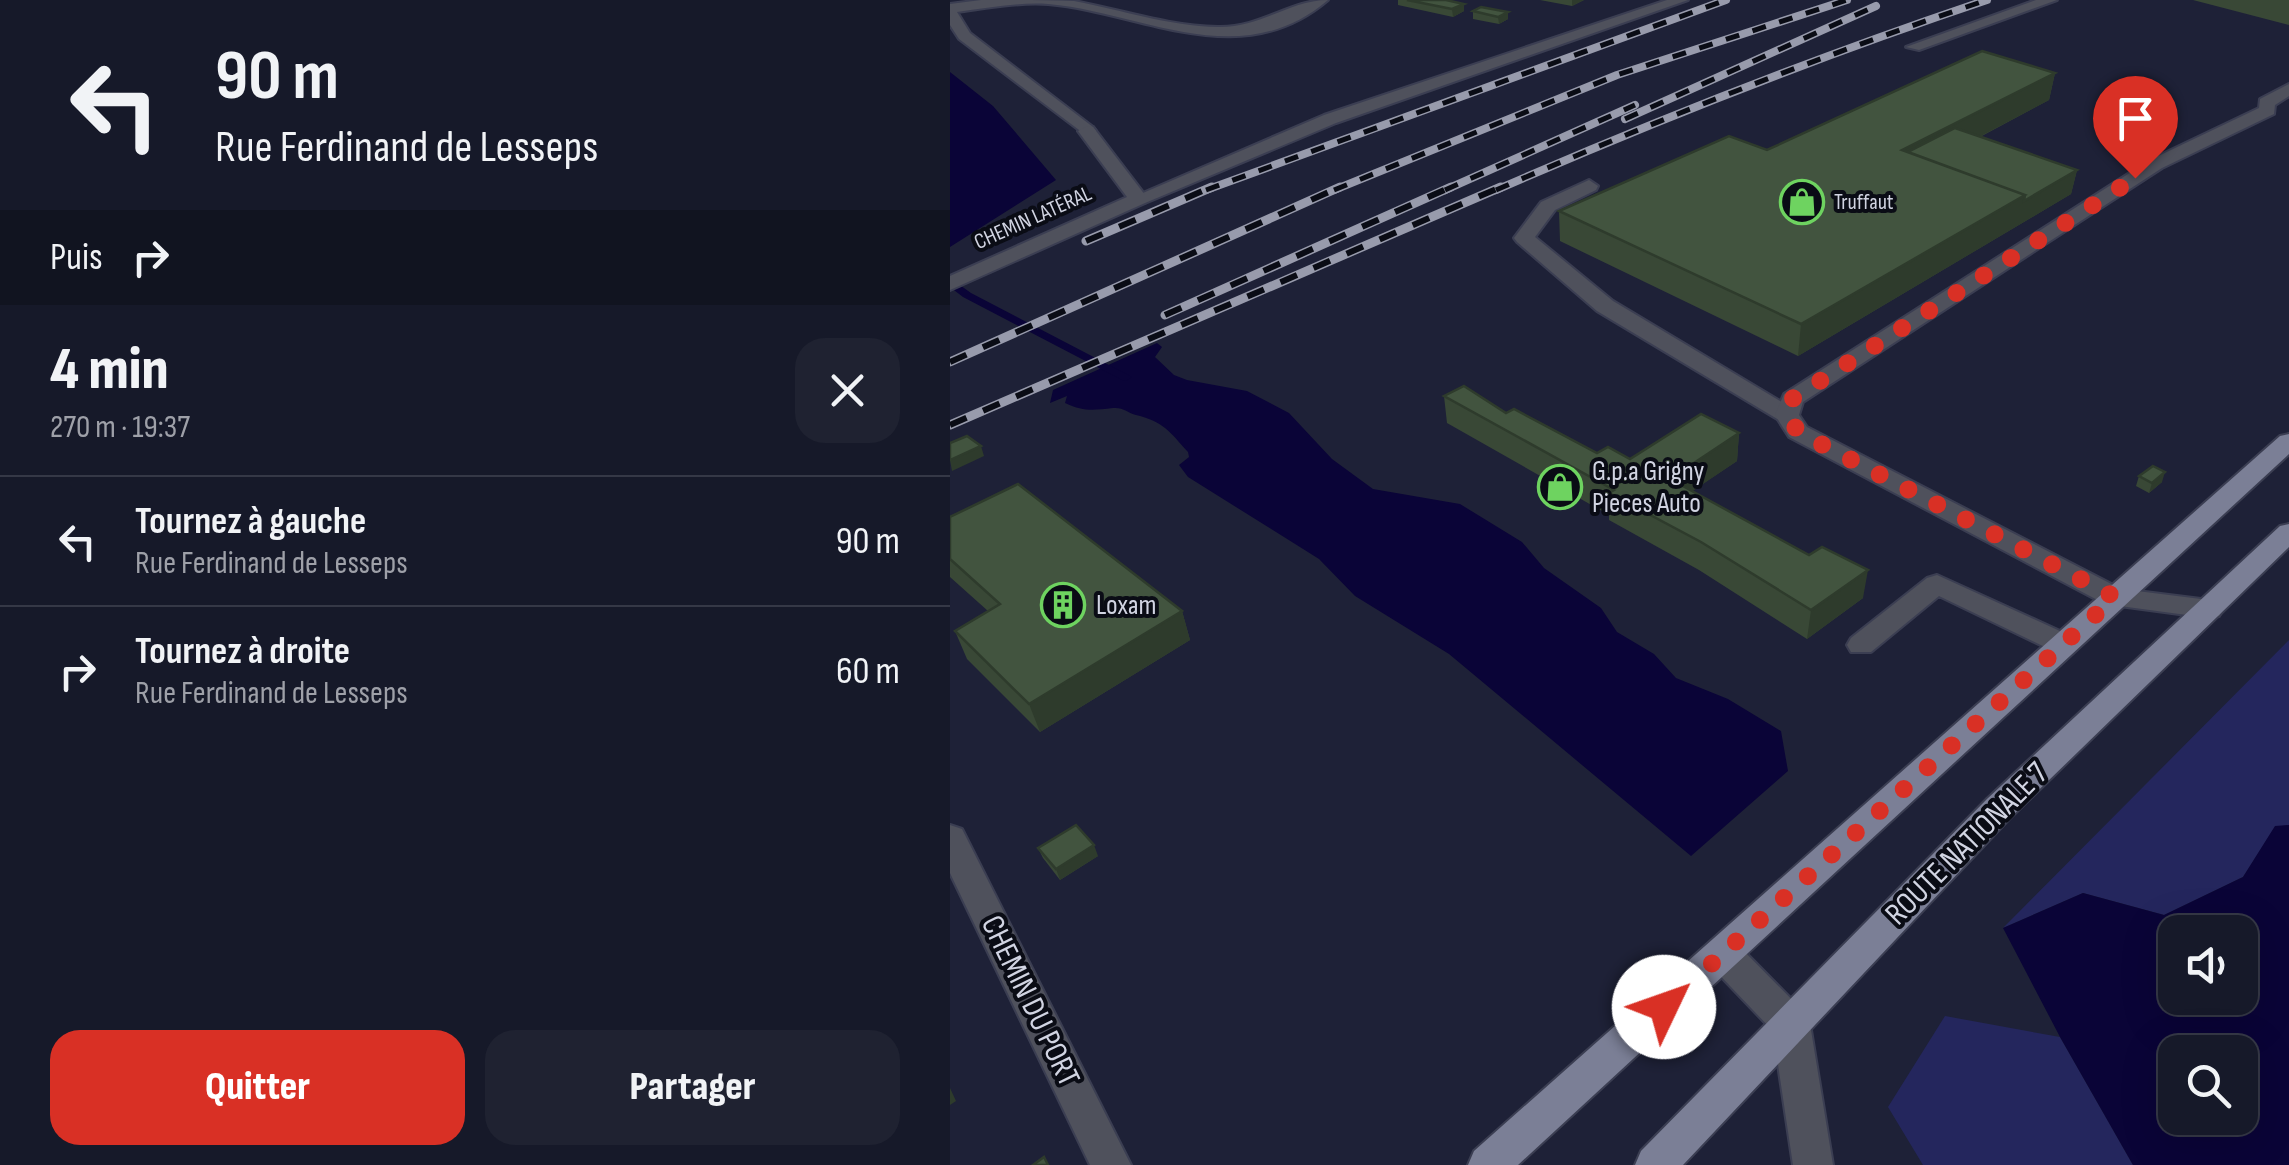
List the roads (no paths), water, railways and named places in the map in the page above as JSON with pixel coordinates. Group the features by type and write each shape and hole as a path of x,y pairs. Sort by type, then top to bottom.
{"main road":[{"path":"1488,1165 2289,441"},
{"name":"ROUTE NATIONALE 7","path":"1655,1165 1999,808 2289,532"}],"street":[{"path":"1018,0 950,10 964,36 1087,131 1138,199"},
{"path":"1028,0 1050,0 1187,28 1240,31 1269,24 1321,0"},
{"name":"CHEMIN LATÉRAL","path":"959,280 1138,199 1330,119 1677,0"},
{"path":"1914,47 2050,0"},
{"path":"1788,415 1792,399 2145,171 2278,114 2266,103 2289,88"},
{"path":"1589,186 1548,206 1524,238 1604,306 1788,415 1798,432 2115,597 2209,609"},
{"path":"1862,645 1937,584 2063,644"},
{"name":"CHEMIN DU PORT","path":"950,838 1110,1165"},
{"path":"1723,954 1790,1024 1813,1165"}],"waterway":[{"path":"950,281 967,295 1126,377"}],"railway":[{"path":"1206,190 1726,0"},
{"path":"1334,190 1617,75 1847,0"},
{"path":"1496,190 1739,90 1987,0"},
{"path":"1625,119 1876,6"},
{"path":"1445,190 1635,105"},
{"path":"1086,241 1212,187"},
{"path":"950,362 1340,187"},
{"path":"1165,315 1451,187"},
{"path":"950,425 1501,187"}],"place":[{"name":"Truffaut","path":"1802,202"},
{"name":"G.p.a Grigny Pieces Auto","path":"1560,487"},
{"name":"Loxam","path":"1063,605"}]}
